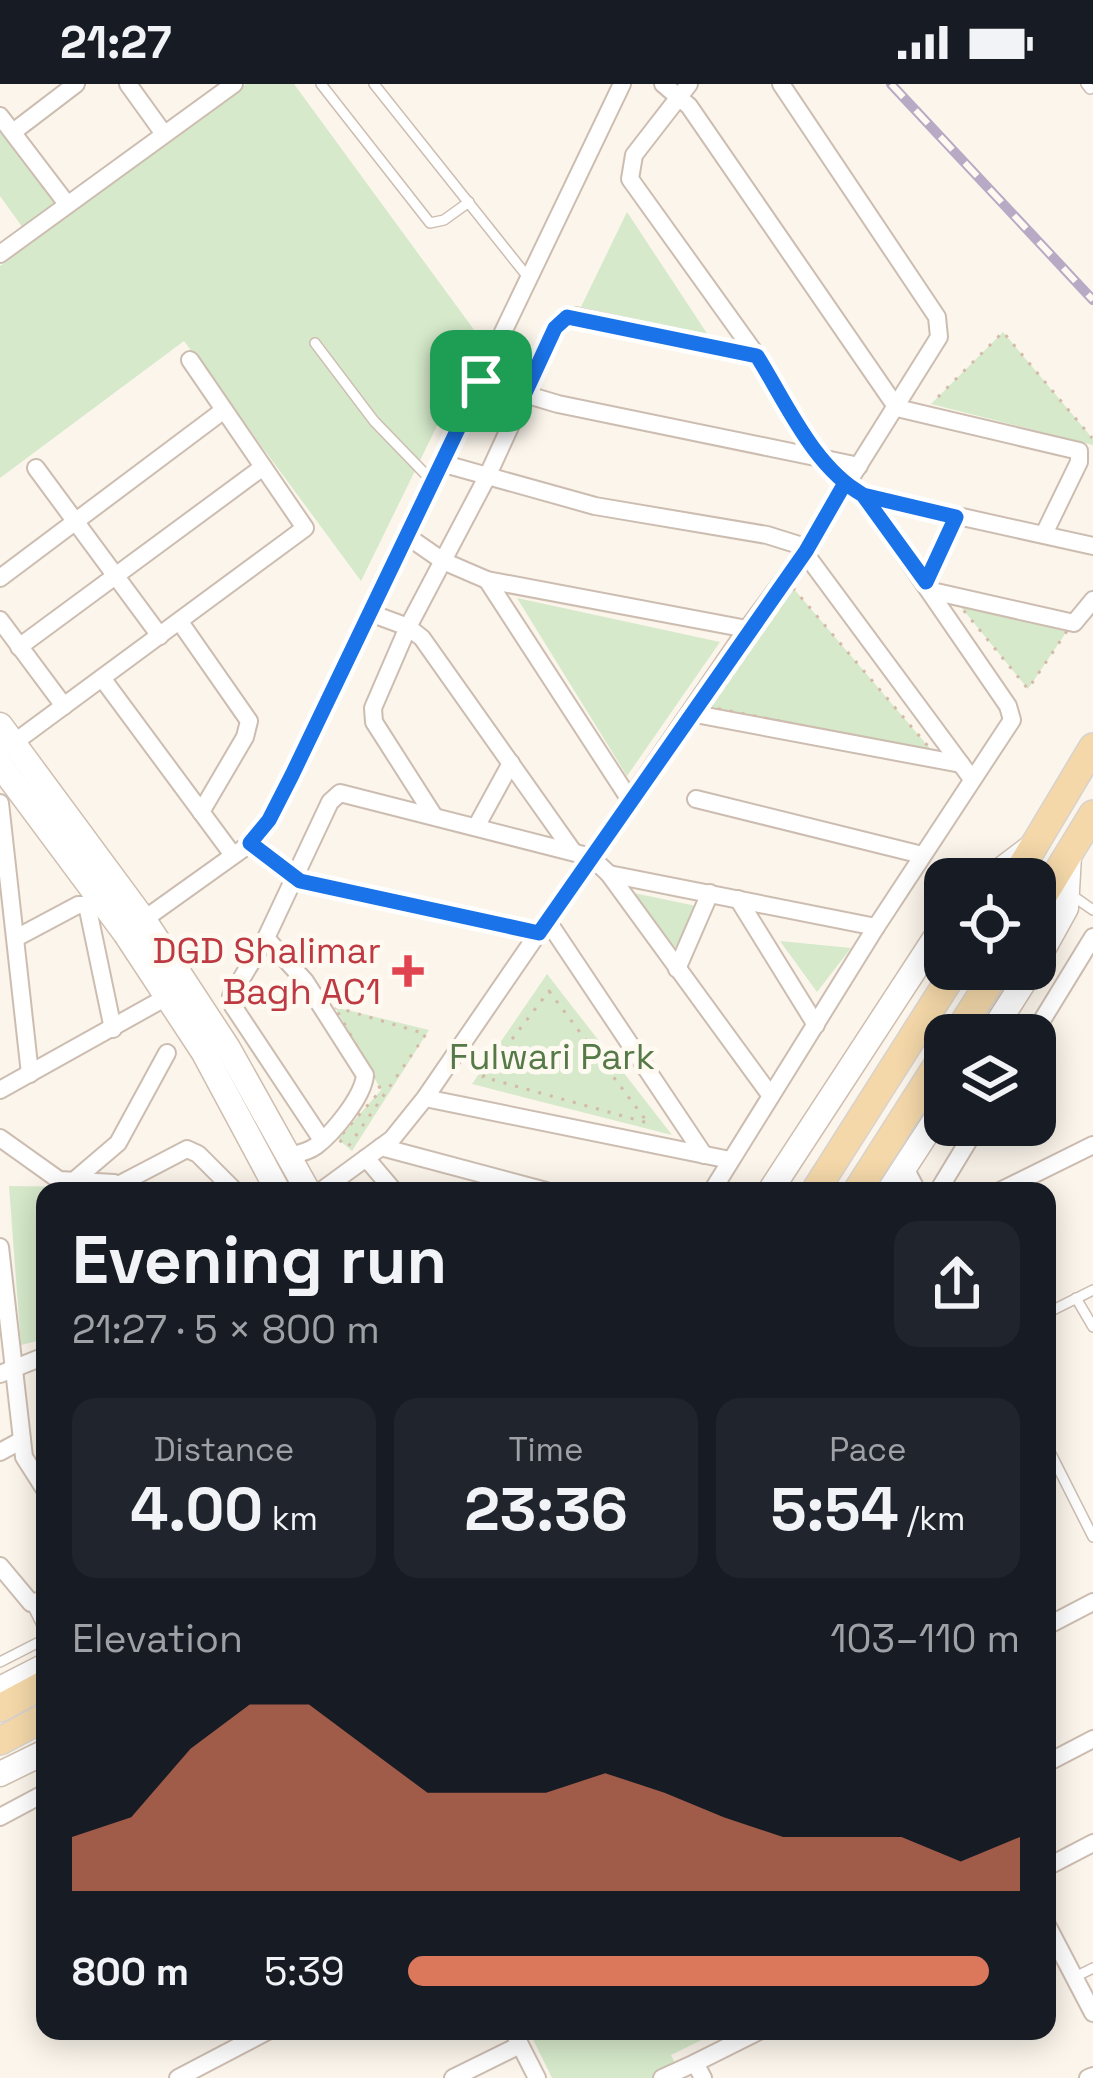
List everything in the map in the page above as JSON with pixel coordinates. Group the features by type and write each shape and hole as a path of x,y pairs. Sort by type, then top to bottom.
{"main road":[{"path":"1028,858 1093,748"},
{"path":"1056,876 1093,814"},
{"path":"821,1182 943,990"},
{"path":"863,1182 924,1086"},
{"path":"0,1708 36,1689"},
{"path":"0,1741 36,1722"}],"street":[{"path":"13,132 76,84"},
{"path":"128,84 164,134"},
{"path":"0,254 234,84"},
{"path":"134,927 250,843 269,820 622,84"},
{"path":"663,84 684,90 896,408 1079,452 1079,462 1044,534"},
{"path":"333,1182 373,1153 425,1098 806,551 939,337 937,317 781,84"},
{"path":"684,90 634,155 630,179 757,356 820,458 863,495 1011,713 1008,728 967,772 922,855 717,1182"},
{"path":"0,116 67,204"},
{"path":"434,816 373,715 375,700 486,479 555,328 567,317 757,356"},
{"path":"190,360 303,521 303,531 3,746 177,991 228,1048 303,1182"},
{"path":"481,381 524,395 859,466"},
{"path":"0,578 224,410"},
{"path":"441,463 595,506 766,535 806,551 967,772"},
{"path":"19,647 262,467"},
{"path":"36,468 160,636"},
{"path":"863,495 1093,546"},
{"path":"929,586 956,517"},
{"path":"407,536 443,561 487,580 748,629"},
{"path":"487,580 630,800"},
{"path":"929,586 1074,623 1093,600"},
{"path":"370,613 408,627 422,638 572,850"},
{"path":"0,620 64,706"},
{"path":"180,622 249,722 201,812"},
{"path":"102,678 233,854"},
{"path":"690,712 967,772"},
{"path":"476,827 511,764"},
{"path":"322,1140 231,1001 232,990 266,938 330,802 340,793 591,857 609,874 771,1096"},
{"path":"696,799 922,855"},
{"path":"0,803 30,1075"},
{"path":"1017,858 1038,842"},
{"path":"250,843 308,883 543,927 704,1155"},
{"path":"1056,923 1068,901 1069,855"},
{"path":"609,874 876,927"},
{"path":"677,969 710,893"},
{"path":"738,899 816,1024"},
{"path":"16,938 78,905 87,905 112,1029"},
{"path":"266,938 305,981 364,1076 363,1088 322,1140 310,1150 289,1156"},
{"path":"1046,1014 1093,938"},
{"path":"776,1182 924,955"},
{"path":"0,1090 177,991"},
{"path":"177,991 204,1053 273,1182"},
{"path":"72,1182 118,1143 166,1053"},
{"path":"425,1098 730,1160"},
{"path":"0,1138 65,1182"},
{"path":"1018,1182 1093,1144"},
{"path":"911,1180 927,1146"},
{"path":"943,1182 965,1146"},
{"path":"132,1182 187,1149 226,1182"},
{"path":"373,1153 389,1182"},
{"path":"373,1153 505,1182"},
{"path":"0,1247 7,1372 28,1466 36,1478"},
{"path":"7,1372 36,1360"},
{"path":"0,1452 22,1440"},
{"path":"0,1566 36,1599"},
{"path":"1056,1621 1093,1602"},
{"path":"0,1689 36,1671"},
{"path":"1056,1758 1093,1738"},
{"path":"0,1774 36,1756"},
{"path":"0,1817 36,1797"},
{"path":"1056,1862 1093,1843"},
{"path":"1056,1942 1093,2013"},
{"path":"178,2078 251,2040"},
{"path":"453,2078 514,2040"},
{"path":"518,2040 537,2078"},
{"path":"662,2078 699,2071 746,2040"}],"lane":[{"path":"320,84 430,223 444,220 469,202"},
{"path":"374,84 527,276"},
{"path":"315,343 374,421 433,482"},
{"path":"1068,901 1093,910"},
{"path":"1056,1308 1093,1290"},
{"path":"1076,1298 1093,1327"},
{"path":"1056,1464 1093,1537"},
{"path":"0,1662 36,1640"},
{"path":"1075,1977 1093,1968"}],"path":[{"path":"931,404 1003,332 1093,440"},
{"path":"793,588 933,752 844,734 710,707 793,588"},
{"path":"956,601 1001,612 1069,628 1028,689 956,601"},
{"path":"549,992 648,1124 545,1094 483,1077 549,992"}],"green space":[{"path":"246,84 294,84 480,338 361,581 184,341 0,478 0,266 33,242 0,196 0,125 67,215"},
{"path":"627,212 708,335 581,307"},
{"path":"1003,332 1093,439 1093,445 931,404"},
{"path":"793,588 933,752 710,707"},
{"path":"517,598 720,642 627,776"},
{"path":"956,601 1069,628 1028,689"},
{"path":"629,892 701,907 674,949"},
{"path":"780,941 851,948 817,992"},
{"name":"Fulwari Park","path":"547,974 672,1135 472,1084"},
{"path":"335,1007 429,1030 352,1151 338,1139 381,1090"},
{"path":"9,1186 36,1186 36,1341 21,1345"},
{"path":"533,2040 702,2040 671,2055 682,2078 552,2078"}],"railway":[{"path":"891,84 1093,300"}],"place":[{"name":"DGD Shalimar Bagh AC1","path":"408,971"}],"route":[{"path":"481,381 292,775 269,820 250,843 300,881 539,933 806,551 845,483 863,495 926,582 956,517 863,495 855,491 845,483 820,458 757,356 574,316 555,328 524,395 481,381"}]}
